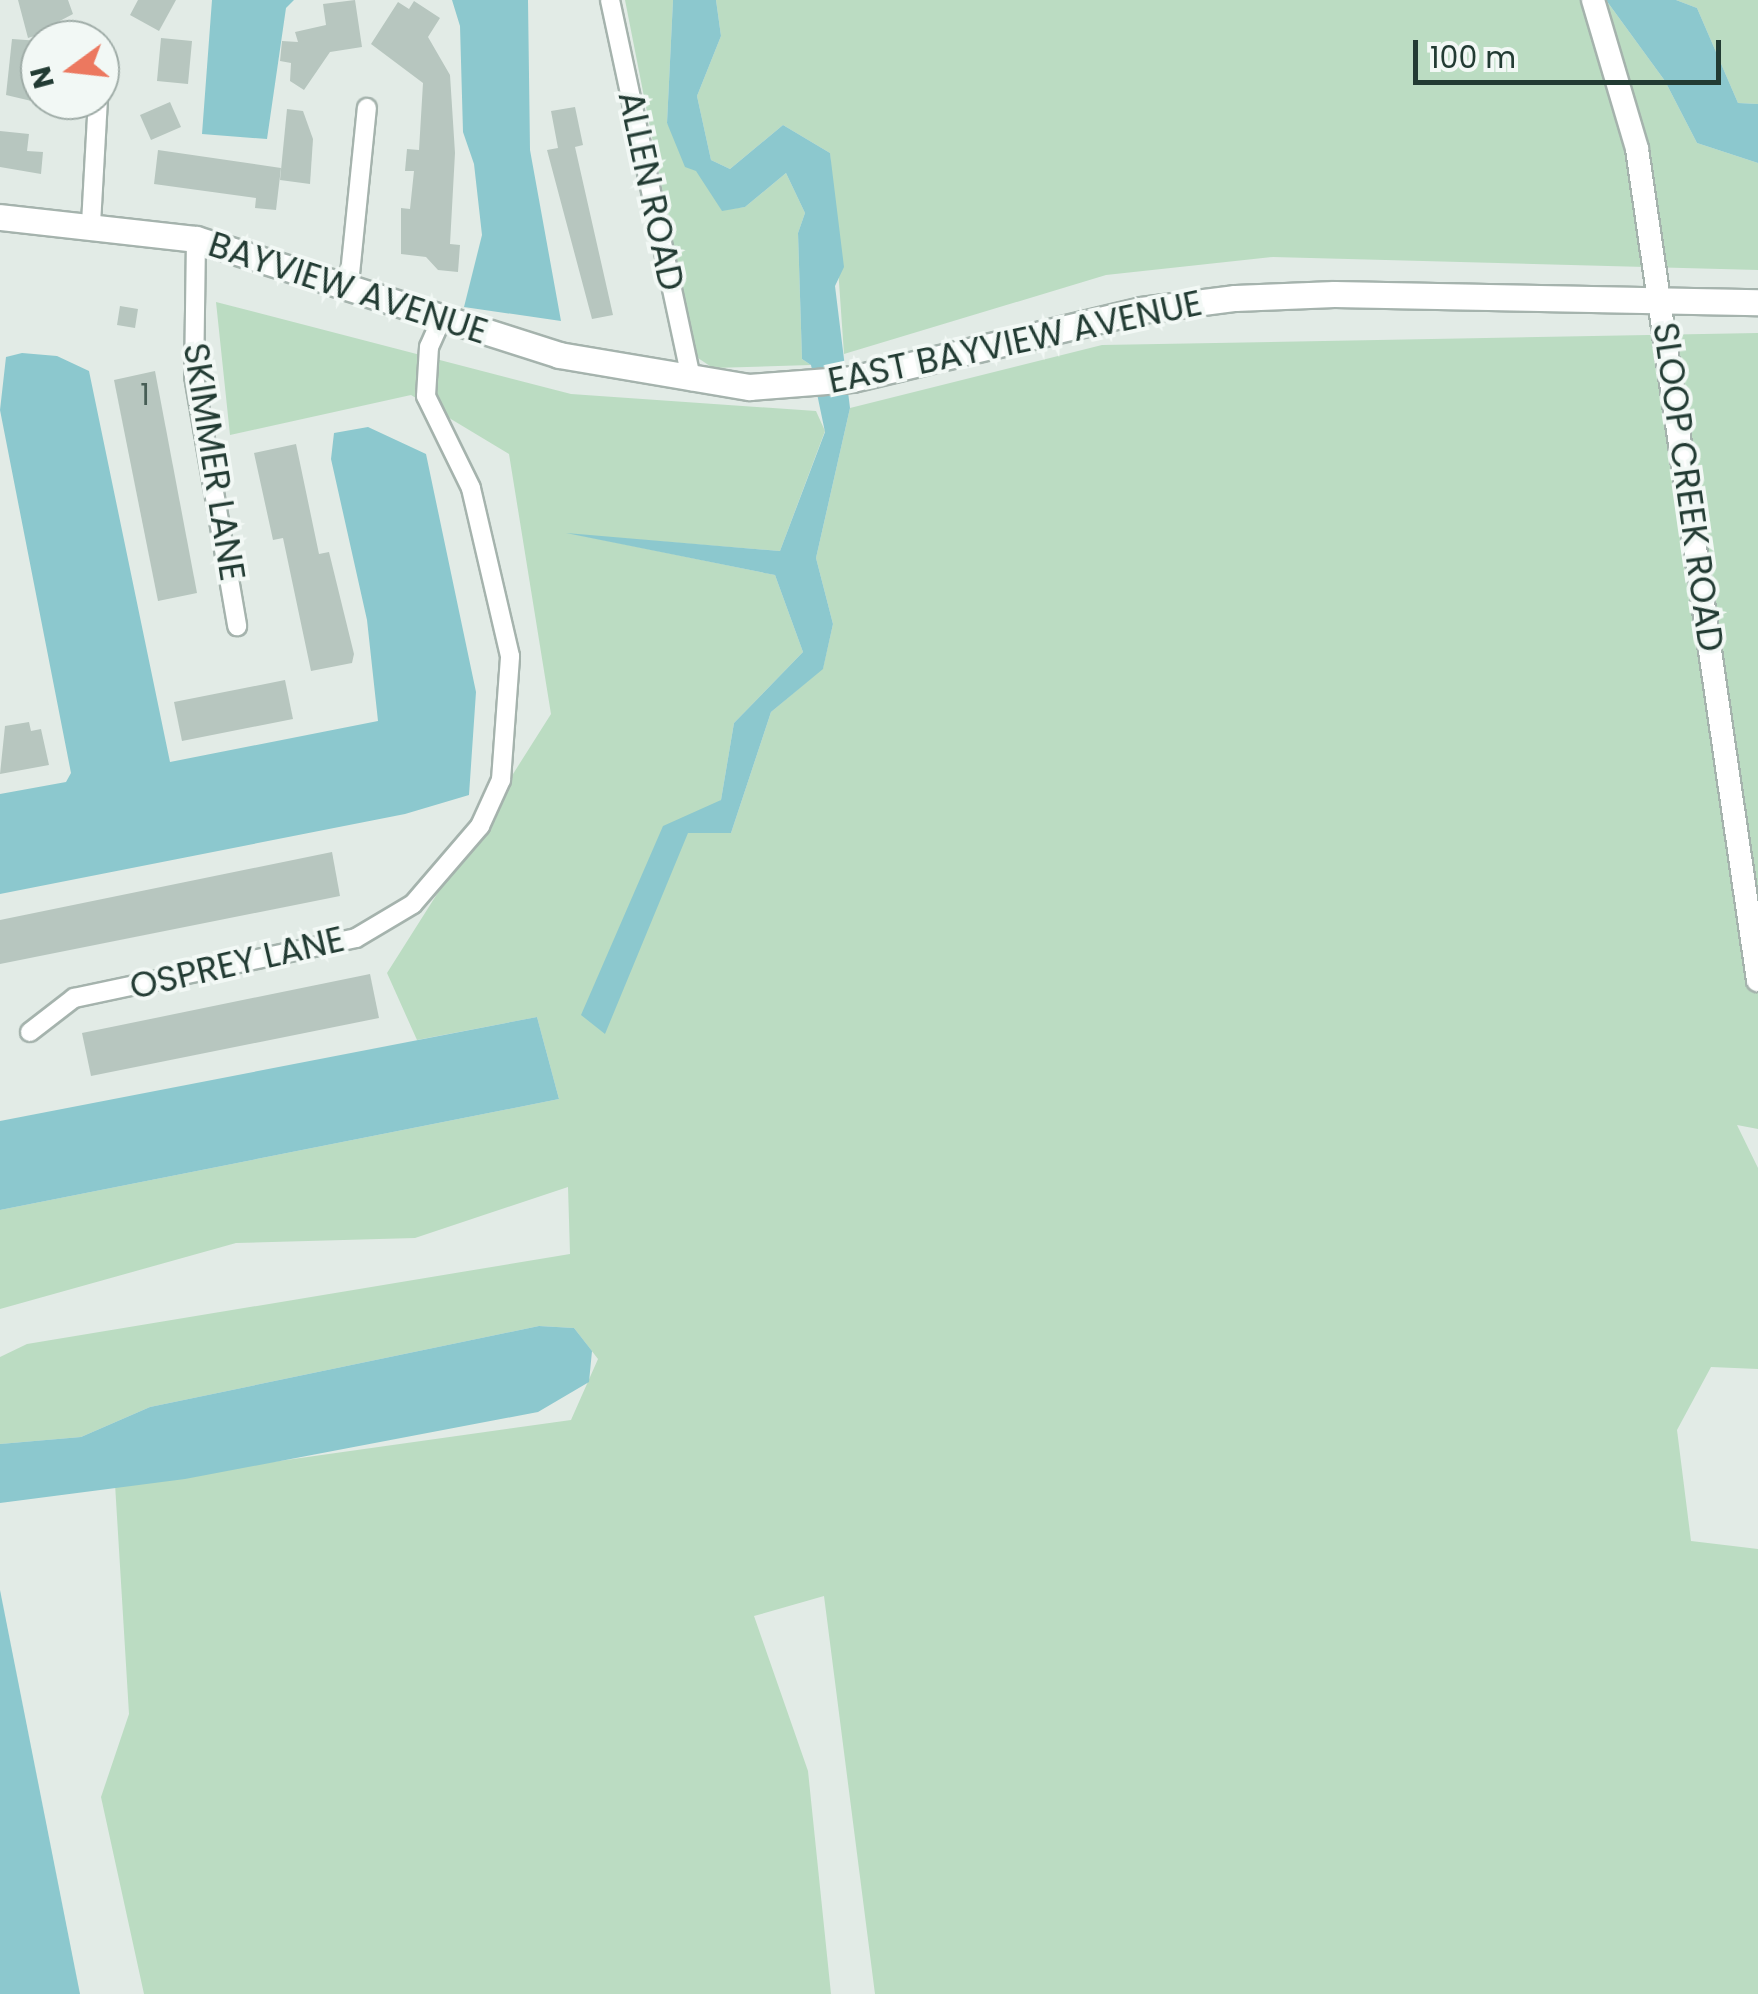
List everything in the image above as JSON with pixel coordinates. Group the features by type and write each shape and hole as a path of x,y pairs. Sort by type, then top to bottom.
{"main road":[{"name":"BAYVIEW AVENUE","path":"0,217 196,238 558,355 692,381"},
{"name":"EAST BAYVIEW AVENUE","path":"692,381 812,384 852,379 1142,310 1234,298 1334,294 1662,304 1758,302"}],"street":[{"name":"ALLEN ROAD","path":"610,0 692,381"},
{"name":"SLOOP CREEK ROAD","path":"1593,0 1637,149 1758,980"},
{"path":"348,284 368,108"},
{"path":"91,224 97,120"},
{"name":"SKIMMER LANE","path":"196,238 194,376 236,626"},
{"name":"OSPREY LANE","path":"30,1032 74,998 356,938 413,904 480,826 501,780 510,656 472,488 426,396 429,348 442,318"}],"green space":[{"path":"625,0 673,0 667,123 722,210 745,207 786,173 805,213 798,233 802,359 811,365 713,368 695,356"},
{"path":"716,0 1606,0 1665,81 1697,143 1758,163 1758,270 1273,257 1106,275 844,354 830,153 783,125 730,169 711,160 697,96 721,36"},
{"path":"1676,0 1758,0 1758,104 1738,103 1697,8"},
{"path":"216,302 571,394 816,411 825,431 780,551 579,535 775,575 803,652 734,723 721,800 688,833 731,833 771,712 823,668 833,624 816,558 850,408 1102,345 1758,333 1758,1129 1737,1125 1758,1168 1758,1369 1711,1367 1677,1430 1691,1541 1758,1549 1758,1994 875,1994 824,1596 754,1616 808,1771 831,1994 144,1994 101,1797 129,1714 115,1484 571,1420 598,1359 574,1328 539,1326 150,1407 81,1437 0,1444 0,1357 27,1344 570,1254 568,1187 415,1238 236,1243 0,1309 0,1210 559,1099 537,1017 417,1040 387,973 551,714 509,454 411,395 230,435"}],"water":[{"path":"212,0 294,0 286,8 267,139 202,134"},
{"path":"452,0 528,0 530,150 561,321 464,307 482,235 474,164 463,132 460,26"},
{"path":"673,0 716,0 721,36 697,96 711,160 730,169 783,125 830,153 844,267 835,286 850,408 816,558 833,624 823,669 771,712 731,833 688,833 605,1034 581,1015 663,826 721,800 734,723 803,652 775,575 566,533 780,551 825,432 811,365 802,359 798,233 805,213 786,173 745,207 722,211 696,171 685,167 667,123"},
{"path":"1606,0 1676,0 1697,8 1738,103 1758,104 1758,163 1697,143 1665,81"},
{"path":"22,353 57,356 89,371 170,762 378,721 367,620 331,459 334,433 368,427 426,454 476,692 469,795 405,814 0,894 0,794 66,782 71,773 0,410 6,357"},
{"path":"537,1017 559,1099 0,1210 0,1121"},
{"path":"539,1326 574,1328 592,1351 589,1382 538,1412 185,1479 0,1503 0,1444 81,1437 150,1407"},
{"path":"0,1590 80,1994 0,1994"}],"building":[{"path":"18,0 68,0 73,14 62,20 23,20"},
{"path":"138,0 176,0 159,31 130,15"},
{"path":"355,0 362,47 330,52 304,90 290,81 291,63 280,61 282,41 298,42 295,32 326,25 323,4"},
{"path":"414,1 440,18 428,37 450,75 455,153 450,244 460,245 458,272 438,270 426,257 401,254 401,208 410,209 414,171 405,171 407,149 419,150 423,83 371,44 398,2 409,9"},
{"path":"161,38 192,41 188,84 157,81"},
{"path":"12,39 20,40 20,98 6,95"},
{"path":"170,102 181,127 151,140 140,115"},
{"path":"575,107 583,145 575,147 613,315 592,319 547,150 558,148 551,111"},
{"path":"287,109 303,111 313,139 310,184 280,180"},
{"path":"0,131 29,134 27,151 43,152 41,174 0,167"},
{"path":"158,150 281,168 276,210 255,208 256,198 154,184"},
{"path":"120,306 138,309 135,328 117,325"},
{"path":"155,371 197,593 158,601 114,380"},
{"path":"296,444 319,554 329,552 354,654 352,663 311,671 283,538 273,540 254,453"},
{"path":"285,680 293,719 182,741 174,702"},
{"path":"29,722 31,731 41,729 49,765 0,774 5,726"},
{"path":"332,852 340,896 0,964 0,920"},
{"path":"370,974 379,1018 91,1076 82,1033"}]}
